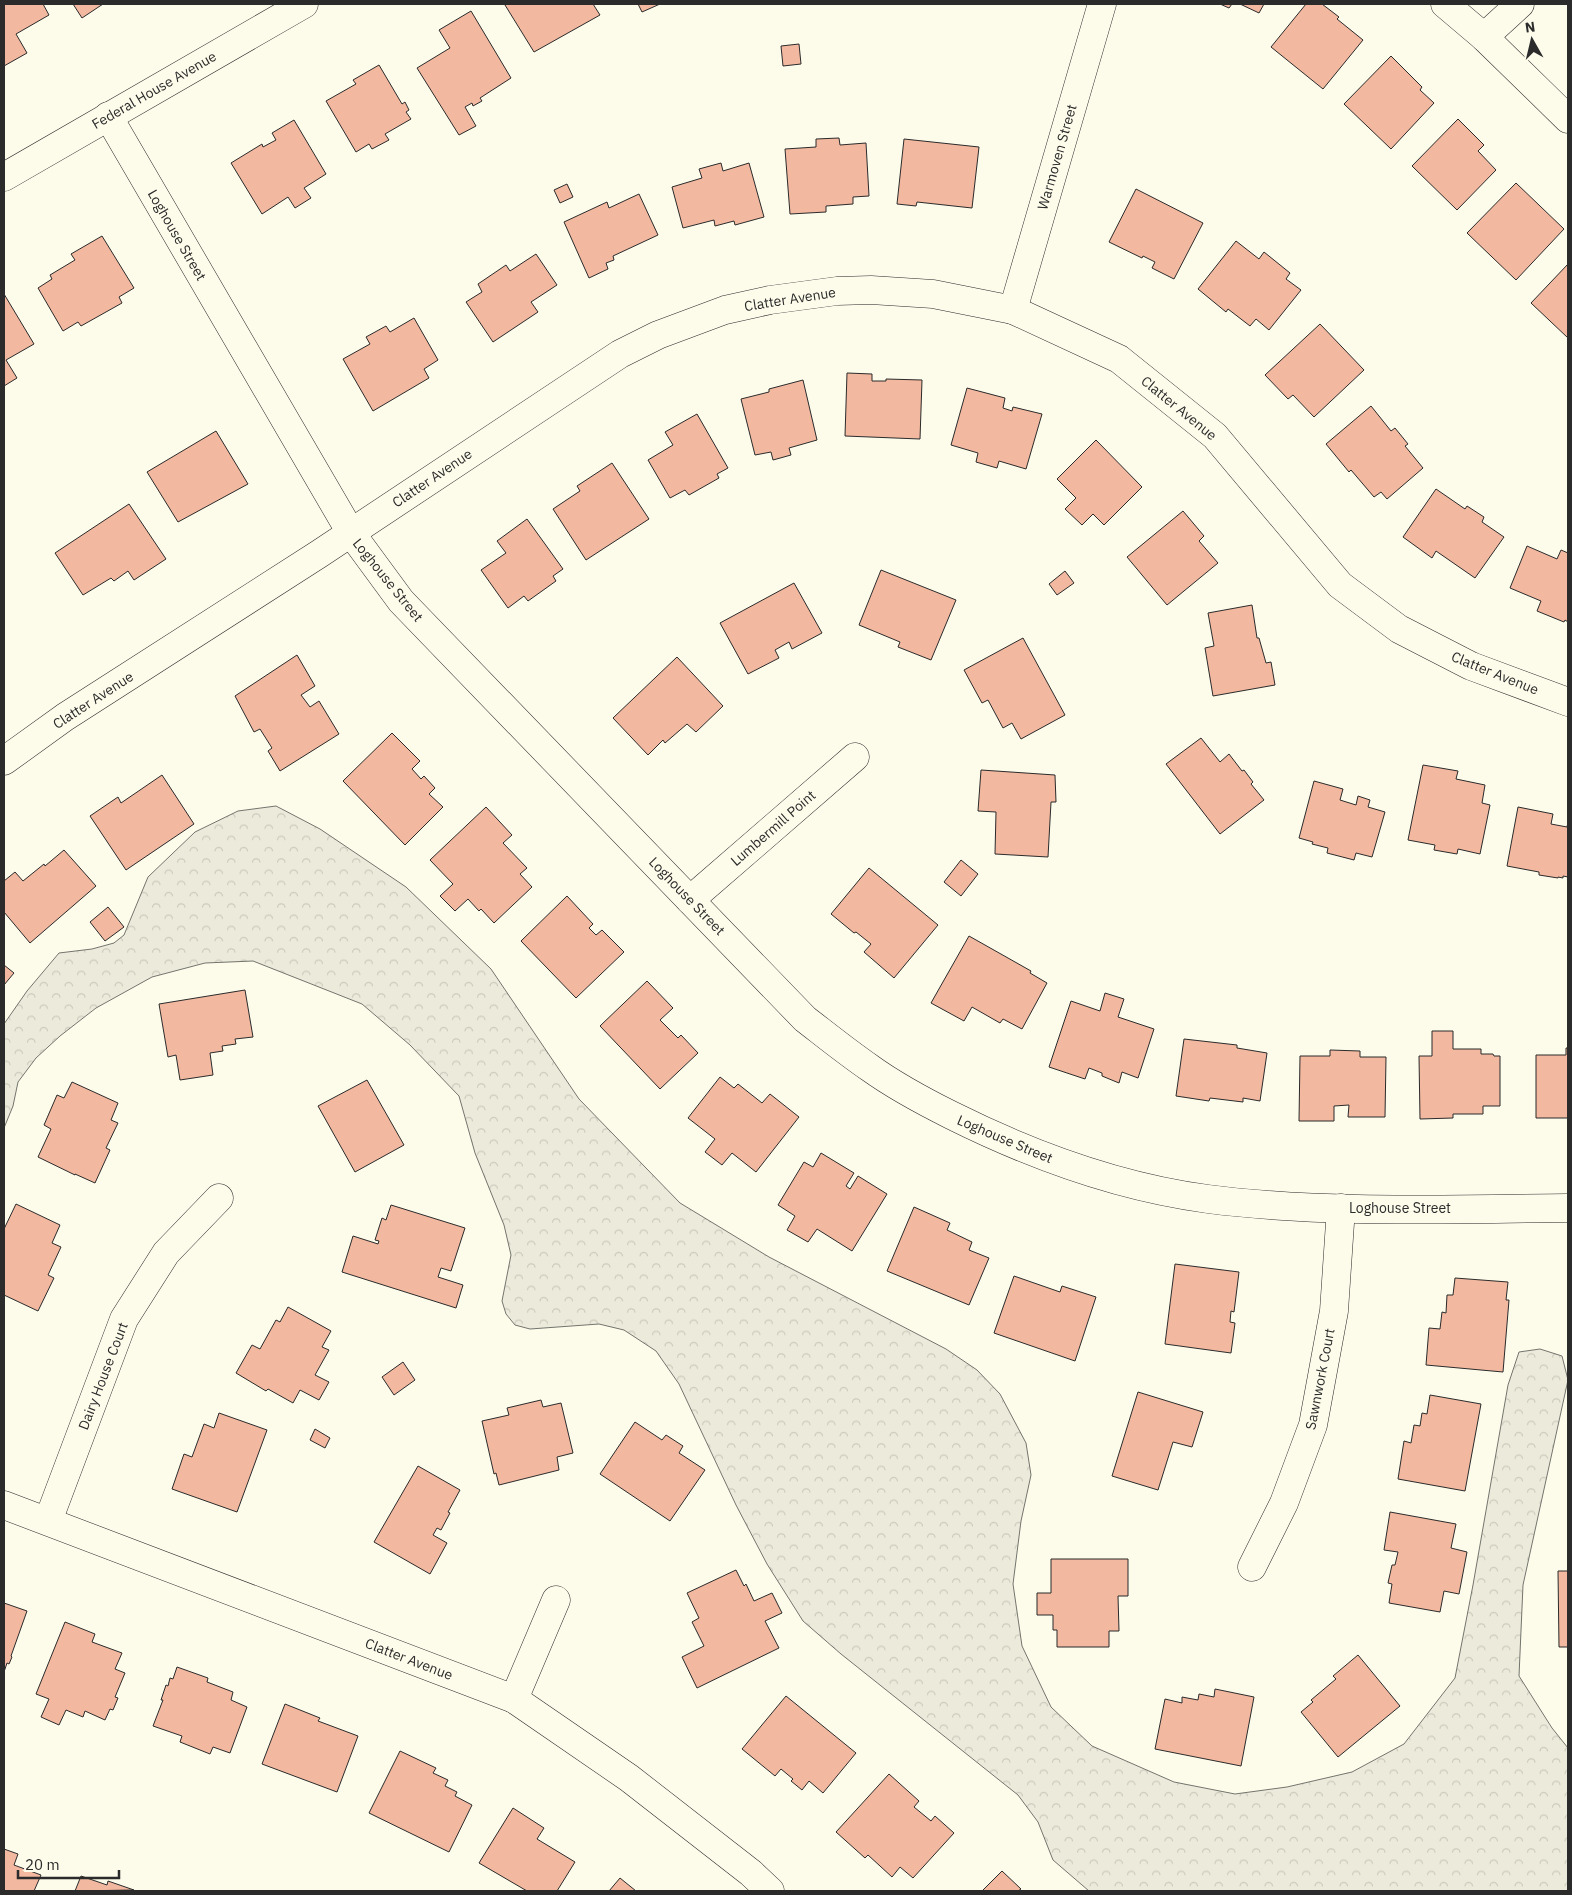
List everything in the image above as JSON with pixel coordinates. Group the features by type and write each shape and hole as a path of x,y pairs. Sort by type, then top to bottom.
{"street":[{"name":"Federal House Avenue","path":"4,177 304,4"},
{"name":"Warmoven Street","path":"1013,310 1102,4"},
{"path":"1446,4 1484,37 1568,120"},
{"path":"1484,37 1520,4"},
{"name":"Loghouse Street","path":"108,116 351,533 401,601 805,1019 871,1069 922,1100 986,1133 1066,1164 1135,1185 1205,1199 1277,1206 1341,1208 1568,1208"},
{"name":"Clatter Avenue","path":"4,761 65,717 351,533 620,354 658,335 725,310 778,299 837,291 871,290 933,294 1013,310 1119,359 1216,436 1340,585 1400,629 1471,666 1568,702"},
{"name":"Lumbermill Point","path":"690,900 856,757"},
{"name":"Dairy House Court","path":"48,1521 124,1319 166,1253 219,1198"},
{"name":"Sawnwork Court","path":"1252,1567 1284,1503 1313,1425 1334,1311 1341,1208"},
{"name":"Clatter Avenue","path":"4,1505 514,1699 629,1778 751,1873 770,1891"},
{"path":"514,1699 556,1600"}],"green space":[{"path":"276,806 320,829 406,887 491,969 579,1099 680,1203 769,1257 946,1349 977,1370 1000,1394 1026,1443 1031,1475 1021,1521 1013,1584 1022,1646 1051,1707 1092,1746 1174,1782 1235,1794 1287,1787 1352,1772 1404,1744 1455,1678 1508,1385 1519,1352 1540,1349 1562,1356 1568,1380 1523,1585 1519,1676 1552,1728 1568,1748 1568,1891 1089,1891 1053,1860 1038,1822 1018,1795 841,1654 803,1621 767,1564 736,1505 679,1384 656,1351 624,1330 599,1324 530,1329 515,1325 506,1314 502,1301 511,1255 504,1225 475,1153 459,1096 410,1045 362,1004 253,961 205,963 152,977 96,1008 60,1036 36,1058 18,1082 13,1106 4,1128 4,1024 27,991 59,953 92,949 114,943 124,935 148,877 195,832 238,811"}],"building":[{"path":"4,4 43,4 49,15 16,34 27,53 4,66"},
{"path":"73,4 103,4 82,18"},
{"path":"593,4 600,15 534,52 505,5"},
{"path":"638,4 660,4 642,12"},
{"path":"1220,4 1232,4 1229,8"},
{"path":"1240,4 1264,4 1259,13"},
{"path":"1306,4 1322,4 1363,40 1323,89 1271,47"},
{"path":"471,11 511,78 480,98 482,101 473,106 472,103 465,107 476,126 459,135 417,68 450,48 439,30"},
{"path":"799,44 801,64 783,66 781,46"},
{"path":"1391,56 1422,87 1420,90 1434,103 1391,149 1344,104"},
{"path":"379,65 402,104 405,102 409,110 406,112 411,119 385,134 389,140 372,149 369,144 356,152 326,101 356,84 353,80"},
{"path":"1458,119 1484,145 1478,151 1496,170 1457,210 1412,166"},
{"path":"294,120 326,174 304,188 311,198 295,208 288,197 262,214 231,163 262,144 263,147 276,140 272,133"},
{"path":"839,138 840,145 866,143 869,196 853,197 853,204 826,206 826,212 790,214 785,149 816,147 816,139"},
{"path":"904,139 979,147 972,208 917,202 916,206 897,204"},
{"path":"721,163 723,171 749,163 764,217 735,225 734,221 715,226 714,220 683,228 672,187 702,178 699,169"},
{"path":"1516,183 1564,229 1516,280 1467,233"},
{"path":"567,184 573,197 560,203 554,190"},
{"path":"1136,189 1203,223 1174,279 1152,268 1155,262 1143,256 1142,258 1109,242"},
{"path":"639,194 658,235 613,256 614,260 606,263 608,269 589,278 564,222 607,202 609,208"},
{"path":"102,236 134,288 119,297 122,303 81,326 78,322 63,331 38,288 52,279 50,275 75,260 71,254"},
{"path":"1236,241 1259,259 1264,252 1290,273 1286,279 1301,290 1269,330 1256,319 1250,326 1228,309 1226,312 1198,289"},
{"path":"536,254 557,285 531,302 538,312 493,342 466,302 482,292 478,284 506,265 510,271"},
{"path":"1568,264 1568,338 1531,303"},
{"path":"4,294 34,344 6,360 17,378 4,386"},
{"path":"414,318 438,360 424,369 429,378 373,411 343,359 370,344 366,337 386,326 390,332"},
{"path":"1320,324 1364,370 1314,417 1293,395 1288,399 1265,375"},
{"path":"847,373 872,374 872,381 886,381 886,379 922,380 920,439 845,436"},
{"path":"803,380 817,440 789,448 791,455 773,460 771,452 755,455 741,399 769,392 769,389"},
{"path":"967,388 1005,398 1003,408 1012,411 1013,407 1042,414 1026,469 999,461 997,468 976,462 978,453 951,445"},
{"path":"1371,406 1391,431 1395,428 1408,444 1405,446 1423,468 1387,499 1381,492 1374,497 1351,470 1349,472 1326,444"},
{"path":"697,414 728,468 717,474 719,478 689,495 685,490 670,498 648,460 673,445 665,432"},
{"path":"216,431 248,484 178,522 147,472"},
{"path":"1096,440 1142,487 1104,525 1093,514 1082,525 1065,509 1076,498 1057,479"},
{"path":"612,463 649,519 586,560 553,509 580,491 577,486"},
{"path":"1436,489 1465,509 1467,506 1484,517 1482,522 1504,537 1475,578 1436,551 1432,558 1403,537"},
{"path":"129,504 166,559 134,580 128,571 114,581 111,578 83,595 55,553"},
{"path":"1183,511 1204,536 1199,541 1218,563 1167,605 1127,557"},
{"path":"527,519 563,569 553,576 556,581 528,601 524,596 508,608 481,570 506,553 497,541"},
{"path":"1527,546 1557,559 1561,550 1568,553 1568,622 1537,611 1541,601 1510,588"},
{"path":"881,570 956,600 931,660 898,647 900,642 859,625"},
{"path":"1065,571 1074,583 1057,595 1049,584"},
{"path":"794,583 822,633 792,649 789,642 775,650 779,658 748,674 720,623"},
{"path":"1252,605 1257,638 1259,638 1266,663 1271,662 1275,685 1213,696 1205,648 1214,646 1208,613"},
{"path":"1023,638 1065,715 1021,739 1012,723 1003,728 988,700 982,703 964,670"},
{"path":"297,655 315,686 301,695 310,707 319,701 339,734 280,771 268,751 272,748 260,729 254,732 235,696"},
{"path":"677,657 723,706 696,732 687,724 665,743 663,740 648,755 613,718"},
{"path":"392,733 420,761 412,769 421,779 424,776 435,788 429,794 443,807 405,845 343,781"},
{"path":"1201,738 1220,762 1229,754 1242,771 1244,770 1253,782 1251,784 1264,800 1220,834 1166,764"},
{"path":"1423,765 1458,771 1456,779 1485,785 1482,803 1490,805 1480,854 1458,849 1457,854 1434,850 1435,845 1408,840"},
{"path":"981,770 1055,775 1056,802 1051,802 1048,857 995,854 996,812 978,811"},
{"path":"162,775 194,824 126,870 90,816 118,797 121,803"},
{"path":"1314,781 1343,789 1340,800 1356,805 1358,796 1370,800 1368,807 1385,812 1372,857 1356,853 1354,860 1327,853 1328,848 1299,838"},
{"path":"486,807 512,835 503,843 527,868 520,874 532,887 494,923 468,899 455,911 440,896 453,884 430,860"},
{"path":"1518,807 1553,814 1551,824 1567,827 1568,822 1568,877 1558,878 1539,875 1539,872 1507,866"},
{"path":"64,850 96,886 30,943 4,912 4,881 15,872 23,881"},
{"path":"961,860 978,874 961,896 944,882"},
{"path":"869,868 938,925 894,978 864,952 871,944 831,914"},
{"path":"567,896 593,924 589,928 596,935 602,930 624,952 576,998 521,941"},
{"path":"108,907 124,927 105,941 90,922"},
{"path":"969,936 1031,971 1030,973 1047,983 1022,1029 1003,1019 1000,1023 972,1007 964,1021 931,1003"},
{"path":"4,965 14,973 4,985"},
{"path":"647,981 673,1008 660,1020 678,1038 681,1035 698,1053 660,1089 600,1026"},
{"path":"245,990 253,1037 235,1039 236,1044 222,1046 223,1051 210,1053 213,1075 180,1080 176,1055 168,1057 159,1004"},
{"path":"1105,993 1124,999 1118,1017 1154,1029 1138,1078 1122,1072 1119,1083 1089,1068 1085,1079 1049,1067 1071,1001 1100,1011"},
{"path":"1432,1031 1453,1031 1453,1049 1481,1049 1481,1054 1500,1056 1500,1106 1483,1106 1483,1114 1453,1114 1453,1118 1420,1119 1419,1056 1432,1056"},
{"path":"1184,1039 1237,1045 1237,1048 1267,1053 1260,1101 1243,1098 1243,1102 1210,1098 1209,1101 1176,1096"},
{"path":"1566,1048 1568,1048 1568,1118 1536,1118 1536,1055 1566,1055"},
{"path":"1330,1050 1360,1051 1360,1057 1386,1057 1385,1117 1348,1117 1349,1105 1334,1106 1334,1121 1299,1121 1300,1056 1330,1056"},
{"path":"720,1077 734,1088 738,1084 762,1103 770,1094 799,1117 756,1172 732,1153 722,1165 705,1152 715,1139 688,1118"},
{"path":"367,1080 404,1145 355,1172 318,1106"},
{"path":"72,1082 118,1103 111,1120 118,1123 106,1148 110,1150 95,1183 38,1157 51,1129 44,1125 57,1095 64,1098"},
{"path":"821,1153 854,1173 846,1186 850,1189 858,1176 887,1194 852,1251 817,1229 808,1242 787,1230 795,1216 778,1205 804,1162 813,1167"},
{"path":"16,1204 60,1225 52,1243 61,1247 48,1275 54,1278 38,1311 4,1295 4,1229"},
{"path":"391,1205 465,1228 451,1271 441,1268 438,1277 463,1285 456,1308 342,1272 353,1236 378,1244 379,1241 375,1240 382,1218 386,1220"},
{"path":"914,1207 950,1223 947,1230 972,1242 969,1250 989,1258 969,1305 887,1271"},
{"path":"1175,1264 1239,1272 1234,1312 1231,1311 1230,1322 1235,1323 1231,1353 1165,1344"},
{"path":"1014,1276 1060,1292 1062,1286 1096,1297 1075,1361 994,1333"},
{"path":"1455,1278 1508,1282 1506,1300 1509,1300 1503,1372 1426,1365 1429,1328 1440,1329 1442,1312 1446,1313 1447,1295 1453,1295"},
{"path":"288,1307 331,1331 322,1347 329,1350 315,1375 329,1382 319,1400 300,1390 293,1403 268,1389 266,1391 236,1373 252,1345 260,1349 276,1320 280,1322"},
{"path":"403,1362 415,1380 394,1395 382,1377"},
{"path":"1138,1392 1203,1412 1192,1447 1173,1442 1158,1490 1112,1476"},
{"path":"1430,1395 1481,1404 1465,1491 1398,1479 1404,1441 1411,1443 1414,1425 1420,1426 1422,1413 1427,1414"},
{"path":"541,1400 543,1407 561,1403 573,1453 557,1457 559,1470 499,1485 496,1473 494,1474 482,1421 509,1415 507,1408"},
{"path":"219,1413 267,1430 237,1512 172,1489 184,1454 192,1457 204,1424 214,1428"},
{"path":"635,1422 662,1440 666,1435 683,1446 679,1453 705,1470 670,1521 600,1474"},
{"path":"315,1429 330,1438 325,1448 310,1440"},
{"path":"418,1466 460,1490 441,1530 437,1528 433,1535 447,1543 430,1574 374,1542"},
{"path":"1390,1512 1456,1524 1451,1548 1467,1552 1459,1594 1444,1591 1440,1612 1389,1603 1392,1584 1388,1583 1392,1565 1395,1565 1398,1552 1384,1550"},
{"path":"1051,1559 1128,1559 1128,1596 1118,1596 1119,1631 1109,1631 1109,1647 1057,1647 1057,1630 1053,1630 1053,1615 1037,1615 1037,1593 1051,1593"},
{"path":"736,1570 744,1586 746,1584 754,1601 772,1593 782,1613 765,1621 779,1648 697,1688 682,1657 704,1646 692,1622 699,1618 687,1593"},
{"path":"1558,1571 1568,1571 1568,1647 1559,1647"},
{"path":"4,1603 27,1611 12,1657 9,1664 7,1663 4,1672"},
{"path":"65,1622 95,1634 92,1642 122,1653 115,1669 125,1673 115,1697 118,1698 113,1710 110,1709 105,1720 85,1711 83,1717 66,1710 59,1725 41,1717 49,1699 36,1694"},
{"path":"1358,1655 1400,1706 1338,1757 1301,1712 1313,1702 1311,1700 1336,1679 1333,1676"},
{"path":"177,1667 208,1678 207,1682 233,1692 231,1700 247,1707 230,1753 213,1747 210,1754 180,1742 182,1736 153,1726 163,1700 161,1700 166,1685 168,1686 170,1678 173,1679"},
{"path":"1215,1689 1254,1697 1241,1766 1155,1749 1165,1699 1182,1703 1182,1697 1198,1700 1199,1694 1214,1697"},
{"path":"786,1696 856,1753 823,1793 809,1781 802,1790 781,1769 775,1776 742,1749"},
{"path":"285,1704 320,1718 318,1721 358,1736 337,1792 262,1764"},
{"path":"400,1751 436,1768 433,1773 448,1780 445,1786 457,1792 455,1796 472,1805 449,1852 369,1813"},
{"path":"889,1774 919,1801 914,1807 931,1821 935,1816 954,1833 913,1878 900,1867 892,1877 868,1855 865,1858 836,1832"},
{"path":"513,1808 544,1828 537,1839 575,1862 557,1891 527,1891 479,1863"},
{"path":"4,1849 18,1854 14,1865 41,1875 34,1891 4,1891"},
{"path":"1002,1871 1021,1889 1018,1891 982,1891"},
{"path":"81,1876 107,1885 108,1881 134,1890 75,1891"},
{"path":"620,1878 636,1891 609,1891"}]}
